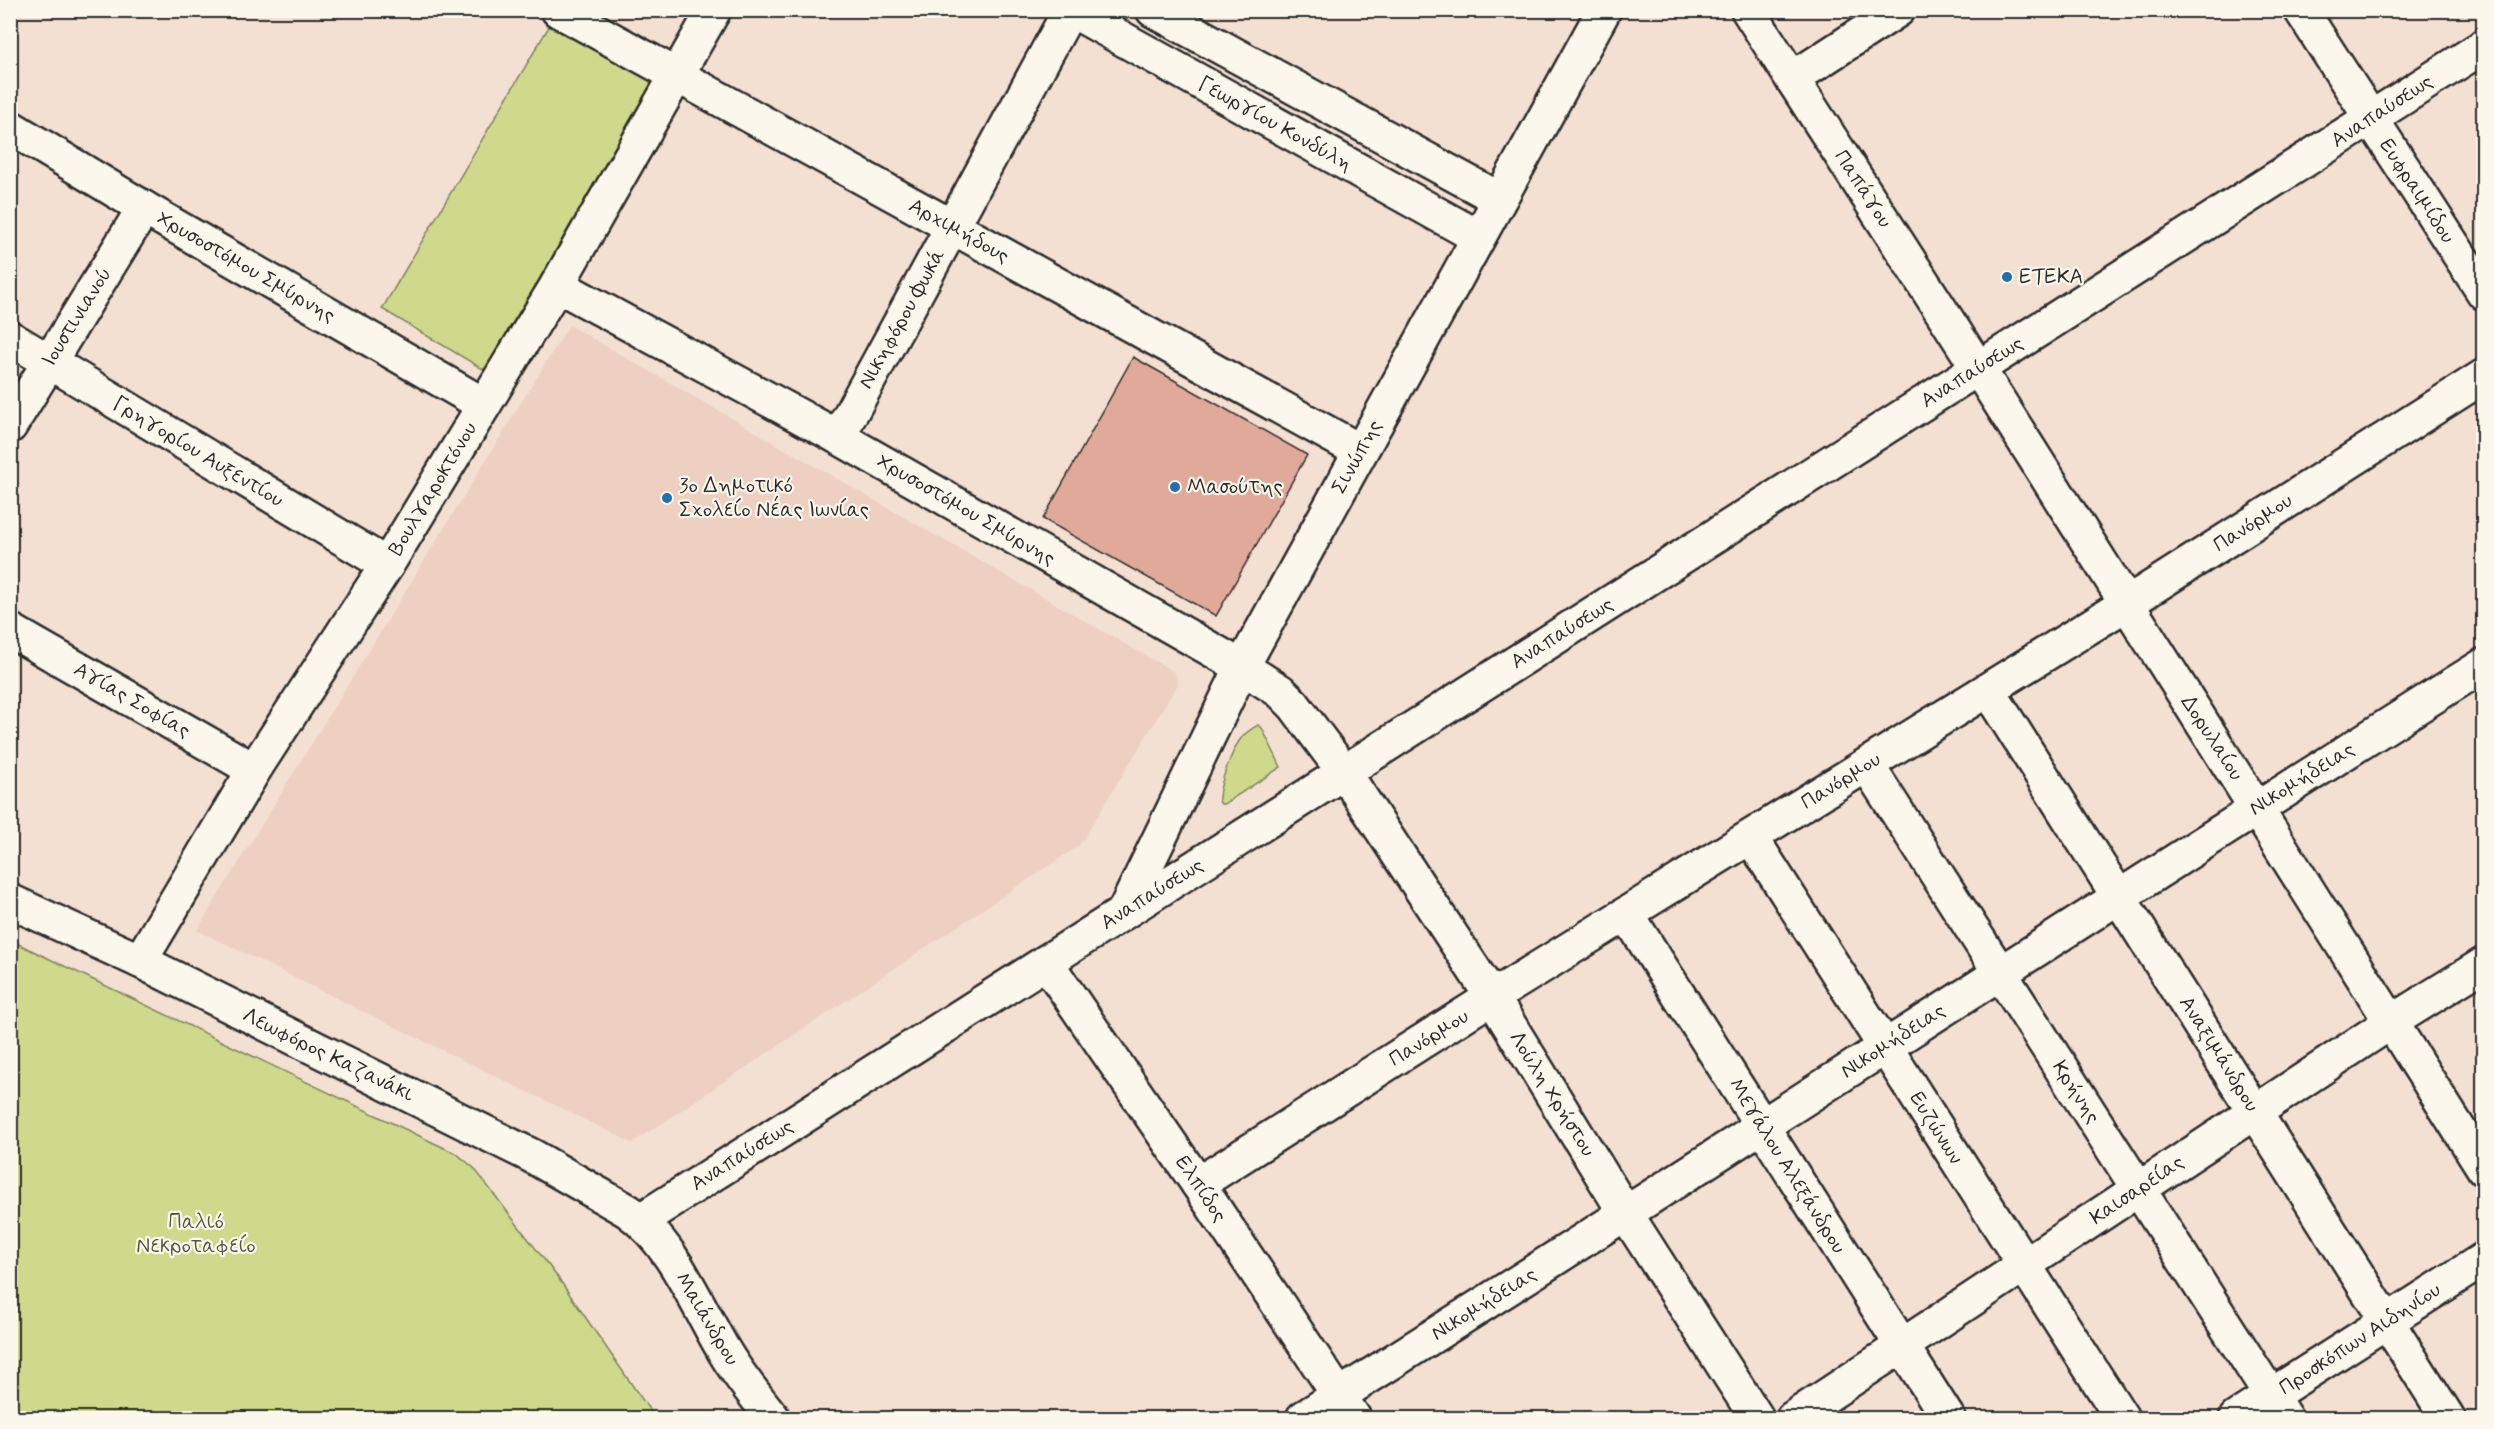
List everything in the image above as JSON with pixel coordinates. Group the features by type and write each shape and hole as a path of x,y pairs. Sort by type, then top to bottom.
{"street":[{"name":"Αρχιμήδους","path":"558,10 1360,451"},
{"name":"Βουλγαροκτόνου","path":"140,961 254,770 387,565 557,285 679,76 714,10"},
{"name":"Νικηφόρου Φωκά","path":"838,437 1070,10"},
{"name":"Γεωργίου Κονδύλη","path":"1070,10 1478,237"},
{"name":"Γεωργίου Κονδύλη","path":"1153,10 1500,200"},
{"name":"Σινώπης","path":"1124,912 1242,667 1604,10"},
{"name":"Παπάγου","path":"1748,10 1978,368"},
{"path":"1792,79 1898,10"},
{"name":"Ευφραιμίδου","path":"2301,10 2484,293"},
{"name":"Αναπαύσεως","path":"640,1220 2484,46"},
{"name":"Χρυσοστόμου Σμύρνης","path":"10,127 144,208 483,405"},
{"name":"Ιουστινιανού","path":"10,426 144,208"},
{"name":"Χρυσοστόμου Σμύρνης","path":"557,285 838,437 1242,667 1280,691 1294,705 1344,772"},
{"name":"Γρηγορίου Αυξεντίου","path":"10,338 48,363 387,565"},
{"name":"Δορυλαίου","path":"1978,368 2484,1169"},
{"name":"Πανόρμου","path":"1198,1184 1492,997 2127,604 2484,376"},
{"name":"Αγίας Σοφίας","path":"10,630 254,770"},
{"name":"Νικομήδειας","path":"1303,1419 1347,1407 1626,1214 2256,807 2484,665"},
{"name":"Αναξιμάνδρου","path":"1988,690 2448,1419"},
{"name":"Κρήνης","path":"1867,765 2278,1407"},
{"name":"Λούλη Χρήστου","path":"1344,772 1492,997 1626,1214 1757,1419"},
{"name":"Ευζώνων","path":"1751,837 2122,1419"},
{"name":"Λεωφόρος Καζανάκι","path":"10,901 140,961 532,1156 604,1196 640,1220"},
{"name":"Μεγάλου Αλεξάνδρου","path":"1627,914 1948,1419"},
{"name":"Ελπίδος","path":"1046,962 1347,1407"},
{"name":"Καισαρείας","path":"1793,1419 2391,1022 2484,964"},
{"name":"Μαιάνδρου","path":"640,1220 674,1265 724,1352 773,1419"},
{"name":"Προσκόπων Αιδηνίου","path":"2236,1419 2278,1407 2387,1321 2484,1259"}],"shaded area":[{"path":"569,325 1174,672 1178,684 1080,845 632,1143 197,930"}],"green space":[{"path":"554,18 658,81 486,371 382,309"},
{"path":"1258,725 1262,728 1281,767 1221,804 1219,794 1234,750 1244,735"},
{"name":"Παλιό Νεκροταφείο","path":"10,940 457,1154 474,1168 559,1279 655,1418 11,1418"}],"building":[{"name":"Μασούτης","path":"1133,357 1307,455 1216,616 1043,519"}],"place":[{"name":"ΕΤΕΚΑ","path":"2007,277"},
{"name":"Μασούτης","path":"1175,487"},
{"name":"3ο Δημοτικό Σχολείο Νέας Ιωνίας","path":"667,498"}]}
